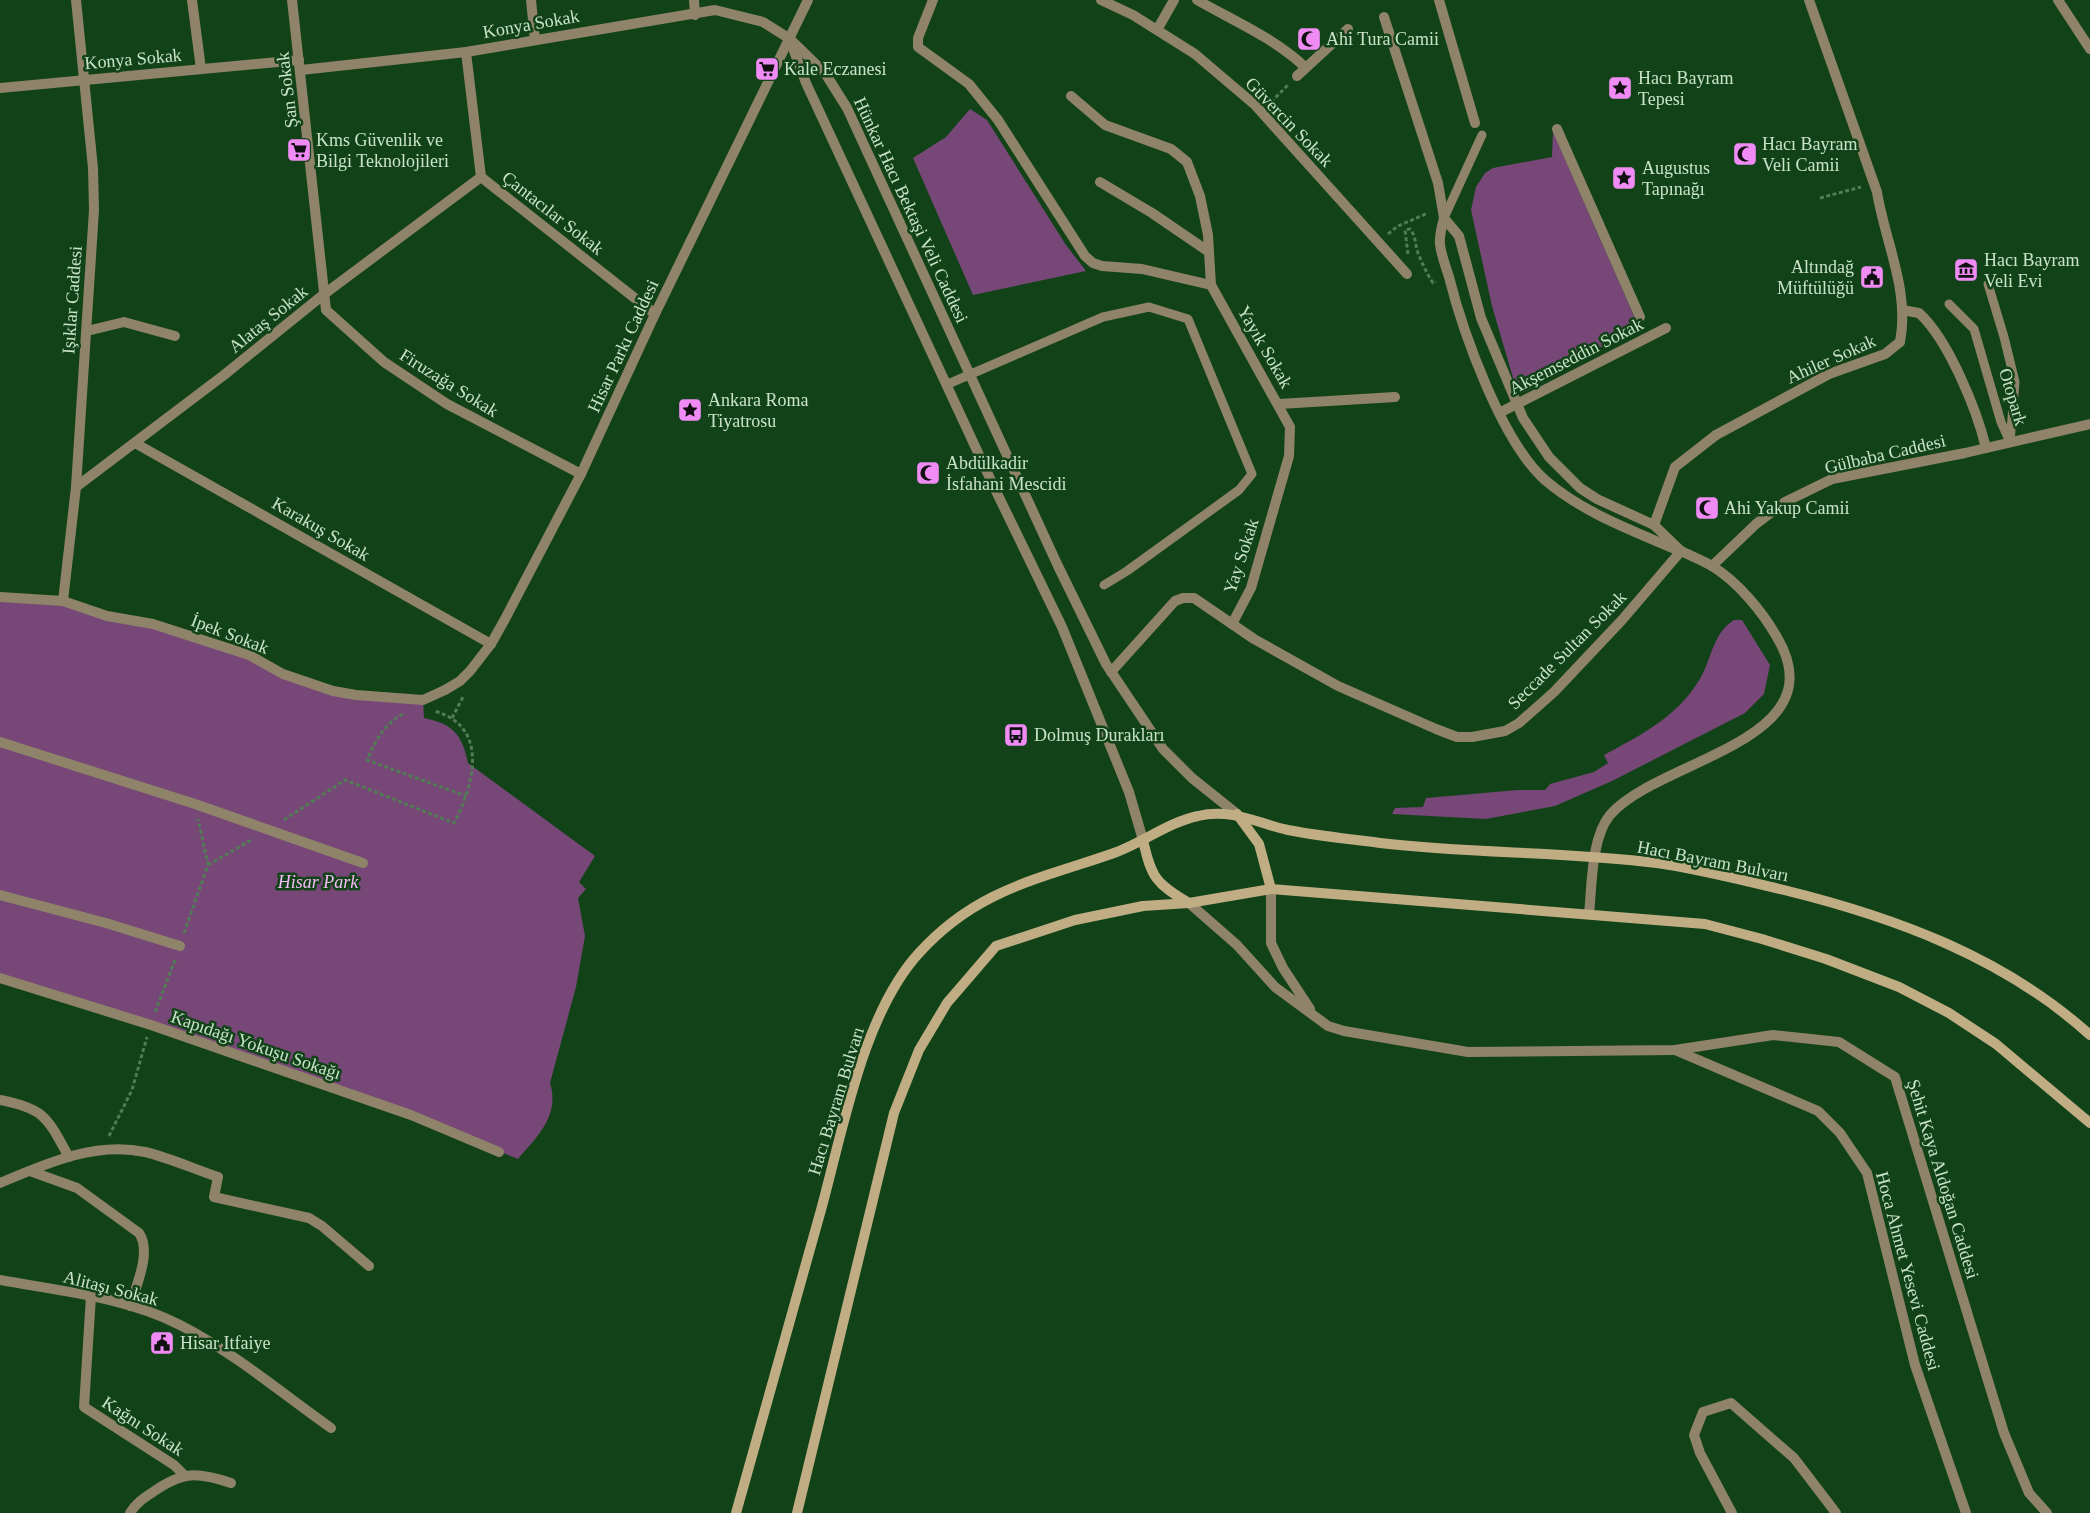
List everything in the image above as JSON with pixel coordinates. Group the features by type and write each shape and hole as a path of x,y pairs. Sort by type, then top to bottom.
{"main road":[{"name":"Hacı Bayram Bulvarı","path":"736,1513 858,1074 886,1000 915,957 947,924 986,900 1031,879 1116,852 1199,815 1237,814 1285,829 1386,844 1655,863 1759,884 1843,905 1908,928 2002,970 2071,1017 2090,1034"},
{"path":"1237,814 1260,844 1271,889"},
{"path":"1143,840 1148,863 1158,883 1189,903"},
{"path":"797,1513 894,1113 919,1050 947,1003 996,946 1075,920 1143,906 1189,903 1271,889 1705,924 1826,959 1899,987 1949,1013 1996,1044 2090,1122"}],"street":[{"name":"Işıklar Caddesi","path":"63,601 76,487 94,210 93,168 76,0"},
{"path":"192,0 201,69"},
{"name":"Şan Sokak","path":"292,0 323,295"},
{"path":"531,0 535,40"},
{"path":"694,0 695,15"},
{"name":"Hisar Parkı Caddesi","path":"445,690 460,681 470,671 491,644 581,474 655,314 808,0"},
{"path":"933,0 918,38 918,47 969,84 998,120 1014,148 1085,256 1093,263 1102,266 1142,269 1211,285 1209,252 1200,196 1187,162 1172,149 1105,125 1071,96"},
{"name":"Güvercin Sokak","path":"1101,0 1133,15 1194,54 1262,112 1407,274"},
{"path":"1156,30 1174,0"},
{"path":"1197,0 1268,39 1290,53 1306,67"},
{"path":"1439,0 1475,123"},
{"name":"Ahiler Sokak","path":"1654,525 1675,466 1716,435 1829,374 1894,348 1900,342 1903,326 1899,276 1874,184 1809,0"},
{"path":"2058,0 2090,49"},
{"name":"Konya Sokak","path":"0,88 201,69 300,65 466,52 695,15 715,10 763,22 790,39"},
{"path":"1384,17 1438,183 1444,218 1440,243 1449,278 1477,360 1510,434 1545,480 1596,514 1712,566 1744,594 1774,632 1785,650 1791,671 1791,686 1782,705 1772,719 1751,733 1619,806 1609,816 1599,833 1589,914"},
{"path":"1297,76 1348,29"},
{"path":"790,39 806,83 1062,627 1129,792 1143,840"},
{"name":"Hünkar Hacı Bektaşi Veli Caddesi","path":"790,39 825,73 847,108 1058,566 1111,672 1163,749 1192,778 1237,814"},
{"name":"Çantacılar Sokak","path":"466,52 482,177 655,314"},
{"path":"1557,129 1640,317"},
{"name":"Alataş Sokak","path":"76,487 323,295 482,177"},
{"path":"1100,182 1152,213 1209,252"},
{"path":"1444,218 1459,236 1481,318 1516,405 1543,449 1580,488 1597,499 1654,525 1681,551"},
{"name":"Yayık Sokak","path":"1211,285 1279,404 1290,427"},
{"name":"Firuzağa Sokak","path":"323,295 326,310 331,316 384,362 448,404 581,474"},
{"path":"1902,310 1920,313 1937,335 1971,399 1986,448"},
{"path":"87,330 124,322 175,336"},
{"name":"Akşemseddin Sokak","path":"1501,412 1666,328"},
{"path":"1279,404 1394,398"},
{"name":"Gülbaba Caddesi","path":"1712,566 1756,524 1785,502 1832,479 1986,448 2090,424"},
{"name":"Yay Sokak","path":"1232,624 1250,588 1289,456 1290,427"},
{"name":"Karakuş Sokak","path":"135,443 491,644"},
{"name":"Seccade Sultan Sokak","path":"1232,624 1281,654 1374,702 1457,737 1480,737 1505,731 1519,723 1554,692 1622,620 1681,551"},
{"name":"İpek Sokak","path":"0,598 63,601 107,616 153,624 249,655 283,674 333,691 356,695 422,700 445,690"},
{"path":"1111,672 1166,611 1184,598 1194,598 1232,624"},
{"path":"0,742 195,804 364,863"},
{"path":"1271,889 1271,943 1283,968 1313,1014"},
{"path":"0,895 106,923 180,946"},
{"name":"Şehit Kaya Aldoğan Caddesi","path":"1189,903 1236,944 1275,987 1328,1026 1344,1032 1468,1052 1675,1050 1773,1035 1839,1042 1895,1077 2004,1433 2029,1493 2046,1513"},
{"name":"Kapıdağı Yokuşu Sokağı","path":"0,978 151,1025 411,1115 499,1152"},
{"name":"Hoca Ahmet Yesevi Caddesi","path":"1675,1050 1818,1112 1840,1133 1867,1174 1915,1365 1966,1513"},
{"path":"0,1100 24,1105 43,1116 69,1158"},
{"path":"0,1183 69,1158 100,1150 144,1152 218,1178 214,1197 309,1218 369,1266"},
{"path":"30,1171 77,1188 139,1233 143,1239 144,1254 130,1306"},
{"name":"Alitaşı Sokak","path":"0,1280 91,1296 130,1306 180,1325 212,1343 331,1428"},
{"name":"Kağnı Sokak","path":"91,1296 84,1407 174,1465 184,1475 198,1474 231,1483"},
{"path":"1732,1513 1700,1453 1694,1435 1702,1412 1731,1403 1794,1458 1836,1513"},
{"path":"130,1513 141,1500 171,1480 184,1475"}],"lane":[{"path":"1444,218 1482,135"},
{"name":"Otopark","path":"1988,284 2004,337 2014,382 2010,442"},
{"name":"Otopark","path":"1949,304 1974,329 2001,422 2010,442"},
{"path":"948,384 971,376 1103,318 1149,306 1188,319 1252,474 1239,490 1127,571 1104,585"}],"path":[{"path":"1262,112 1297,76"},
{"path":"1820,198 1874,184"},
{"path":"1378,242 1398,226 1414,218"},
{"path":"1403,252 1408,258 1405,230 1410,229 1414,234 1417,251 1433,283 1449,278"},
{"path":"1386,235 1392,241"},
{"path":"410,710 391,721 377,739 368,760 466,796"},
{"path":"345,780 454,823 473,777 474,755 465,734 452,718 427,710"},
{"path":"100,1150 122,1113 132,1090 151,1025 208,865 195,804"}],"green space":[{"path":"970,109 987,120 1066,245 1086,271 973,295 913,158 946,137"},
{"path":"1553,132 1638,325 1525,392 1516,388 1492,306 1471,210 1476,187 1485,173 1493,168 1552,157"},
{"name":"Hisar Park","path":"0,597 42,599 210,641 310,685 423,700 424,718 442,723 455,732 463,745 468,763 595,856 579,882 586,889 578,898 585,936 576,987 550,1083 552,1105 550,1115 540,1133 518,1159 411,1115 0,978"},
{"path":"1734,620 1742,620 1770,665 1764,694 1745,713 1612,781 1555,806 1486,819 1392,814 1395,808 1423,807 1426,798 1518,790 1545,790 1550,784 1594,772 1608,763 1604,755 1646,731 1672,713 1683,702 1702,675 1722,631"}],"place":[{"name":"Ahi Tura Camii","path":"1309,39"},
{"name":"Kale Eczanesi","path":"767,69"},
{"name":"Hacı Bayram Tepesi","path":"1620,88"},
{"name":"Kms Güvenlik ve Bilgi Teknolojileri","path":"299,150"},
{"name":"Hacı Bayram Veli Camii","path":"1745,154"},
{"name":"Augustus Tapınağı","path":"1624,178"},
{"name":"Hacı Bayram Veli Evi","path":"1966,270"},
{"name":"Altındağ Müftülüğü","path":"1872,277"},
{"name":"Ankara Roma Tiyatrosu","path":"690,410"},
{"name":"Abdülkadir İsfahani Mescidi","path":"928,473"},
{"name":"Ahi Yakup Camii","path":"1707,508"},
{"name":"Dolmuş Durakları","path":"1016,735"},
{"name":"Hisar Itfaiye","path":"162,1343"}]}
